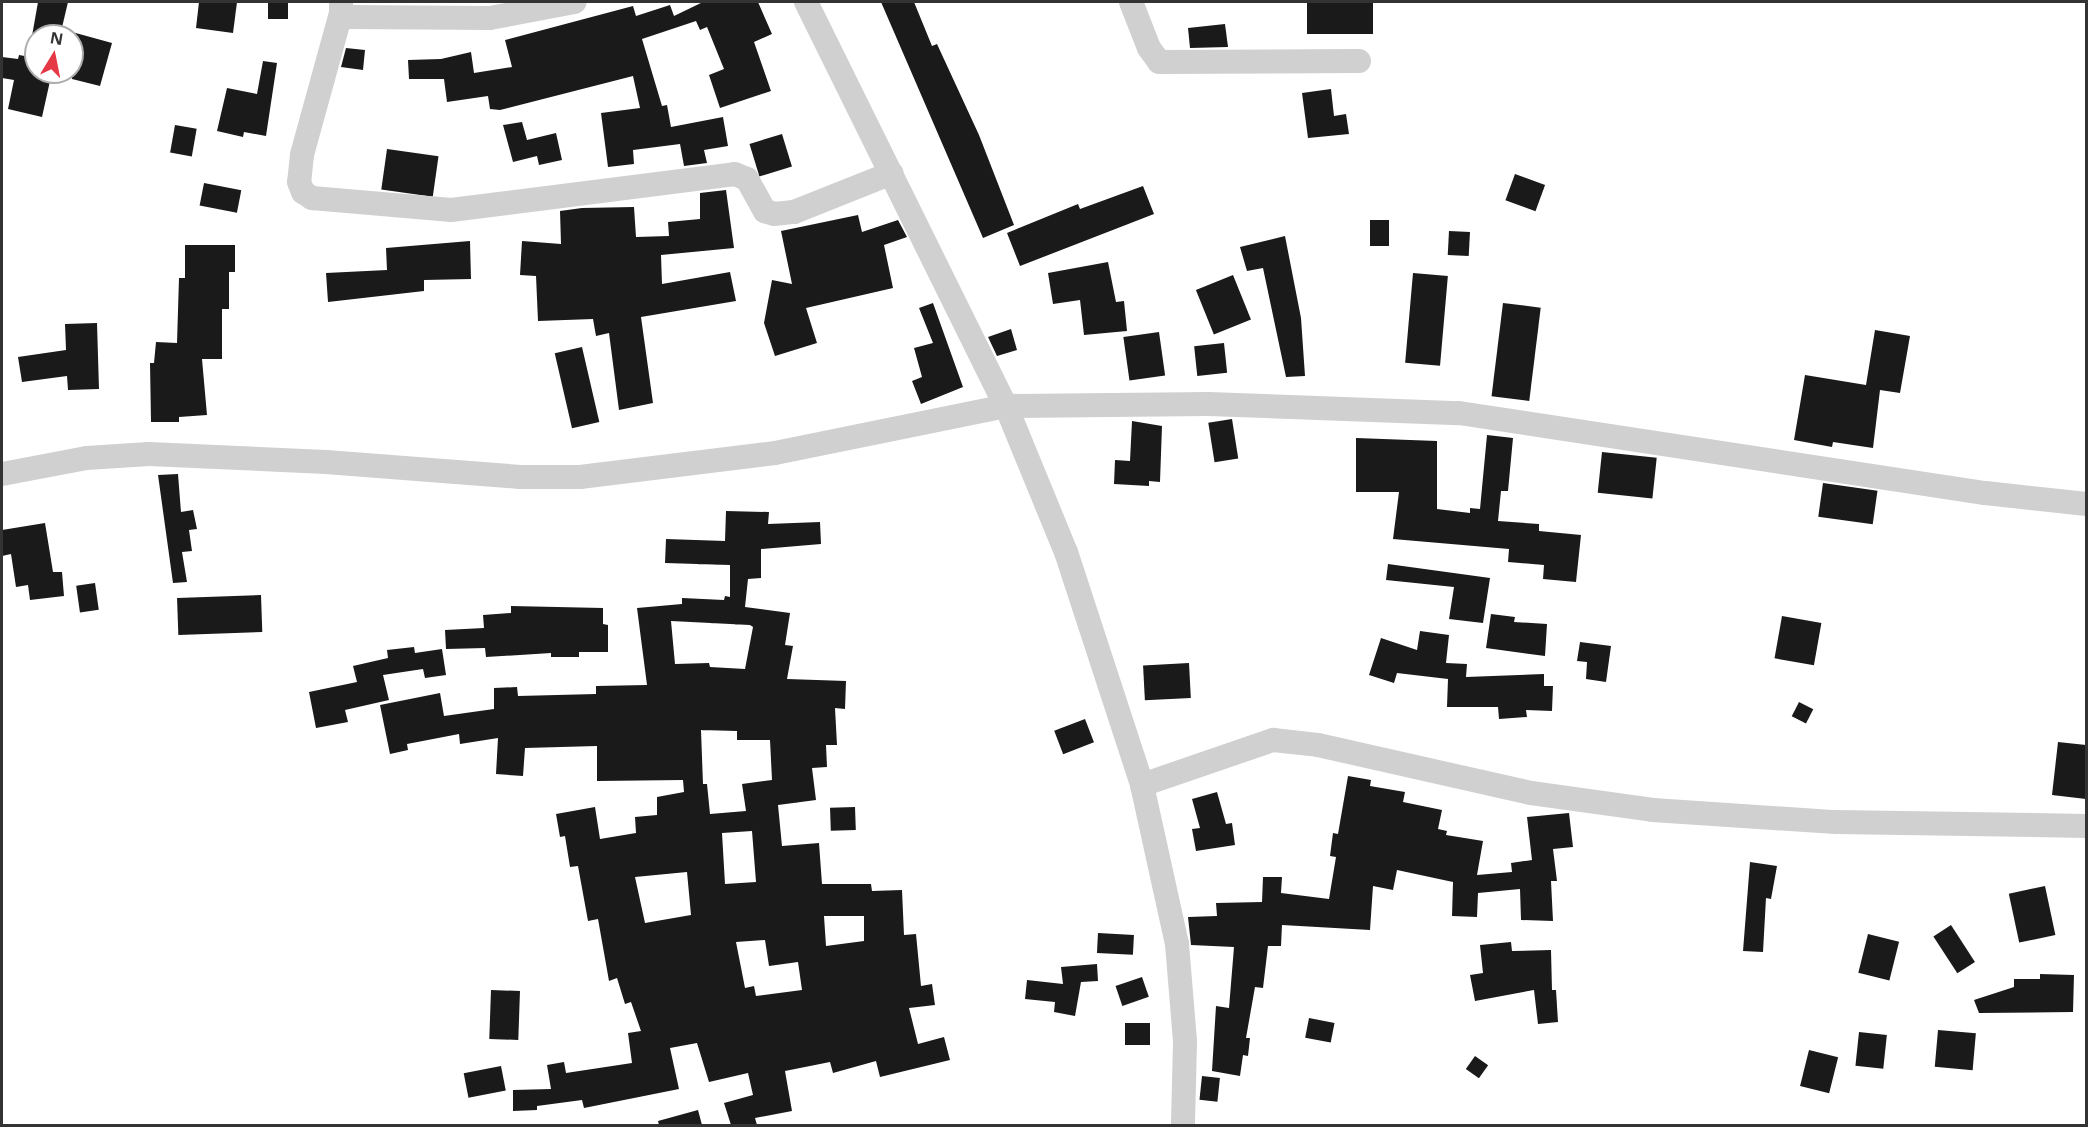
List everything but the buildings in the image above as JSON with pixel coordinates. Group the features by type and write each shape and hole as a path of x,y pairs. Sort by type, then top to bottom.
{"street":[{"path":"341,8 348,17 490,18 575,2"},
{"path":"806,2 1006,406 1066,552 1142,785 1176,944 1185,1042 1183,1125"},
{"path":"1131,2 1149,48 1159,62 1359,61"},
{"path":"341,8 302,155 299,182 303,192 312,198 451,210 735,174 747,179 765,212 774,214 794,212 892,174"},
{"path":"2,474 87,458 149,454 326,462 520,477 580,477 775,453 1006,406 1208,404 1459,413 1985,493 2086,504"},
{"path":"1142,785 1273,740 1318,745 1531,793 1653,810 1789,820 2086,826"}]}
